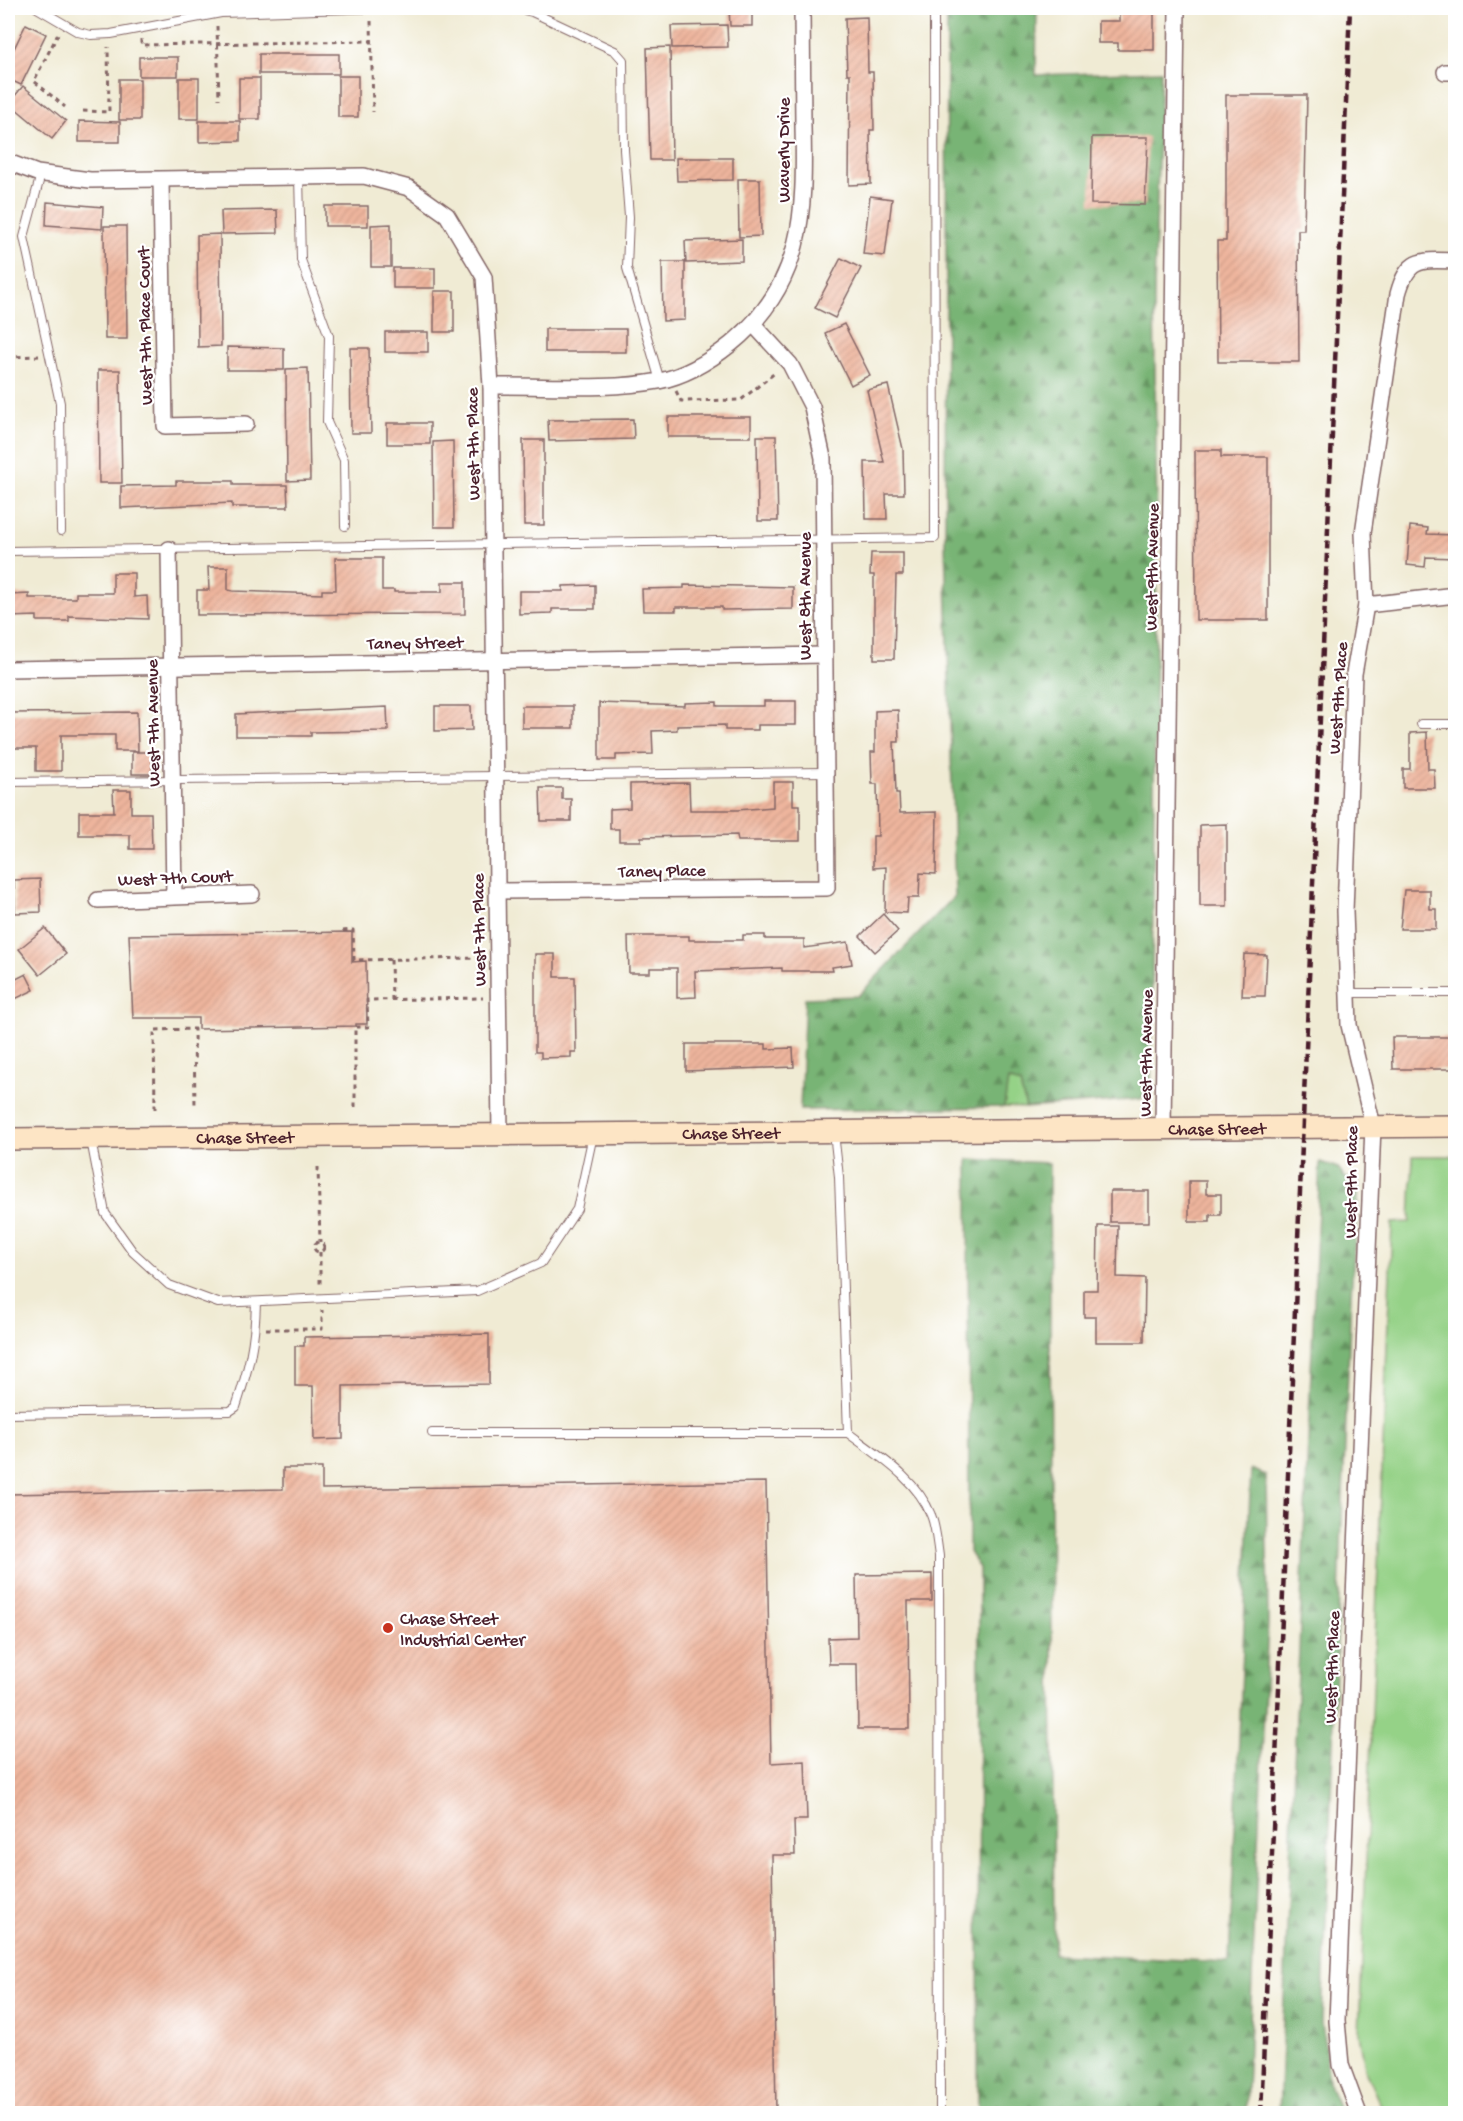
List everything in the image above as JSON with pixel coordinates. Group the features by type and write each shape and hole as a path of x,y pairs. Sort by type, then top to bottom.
{"street":[{"name":"Waverly Drive","path":"491,386 667,384 723,350 754,325 781,285 797,241 804,195 802,8"},
{"name":"West 9th Avenue","path":"1163,1128 1177,8"},
{"name":"West 7th Place","path":"8,162 41,174 90,180 364,176 409,189 447,215 484,277 491,386 500,1135"},
{"name":"West 7th Place Court","path":"161,180 165,426 246,424"},
{"name":"West 9th Place","path":"1359,2114 1341,2065 1336,2021 1373,1126 1354,1054 1346,993 1345,911 1354,674 1366,605 1363,533 1398,294 1405,274 1414,264 1427,260 1455,261"},
{"name":"West 8th Avenue","path":"754,325 790,364 812,407 823,458 827,888"},
{"name":"West 7th Avenue","path":"169,549 174,896"},
{"path":"1366,605 1455,595"},
{"name":"Taney Street","path":"8,669 824,655"},
{"name":"Taney Place","path":"498,891 827,888"},
{"name":"West 7th Court","path":"98,900 252,894"},
{"name":"Chase Street","path":"8,1139 1455,1126"}],"lane":[{"path":"37,8 78,32 107,34 217,14 381,8"},
{"path":"516,8 532,12 615,51 622,60 624,150 629,217 627,268 667,384"},
{"path":"8,551 935,538 934,8"},
{"path":"41,174 24,237 60,403 61,531"},
{"path":"299,176 301,260 328,336 327,422 344,460 345,526"},
{"path":"1421,724 1455,724"},
{"path":"8,782 825,772"},
{"path":"1346,993 1455,993"},
{"path":"834,1132 839,1177 848,1433"},
{"path":"91,1138 105,1214 133,1252 169,1285 218,1303 477,1291 541,1263 577,1209 593,1134"},
{"path":"8,1414 230,1411 236,1407 250,1366 256,1302"},
{"path":"432,1433 848,1433 888,1464 918,1492 931,1515 939,1556 940,2114"}],"path":[{"path":"371,8 373,112"},
{"path":"217,14 219,99"},
{"path":"63,23 34,81 65,107"},
{"path":"141,28 141,45 371,41"},
{"path":"83,111 109,112 107,34"},
{"path":"8,357 50,356"},
{"path":"667,384 681,401 741,400 779,370"},
{"path":"343,931 353,930 354,960 498,958"},
{"path":"391,960 392,1000"},
{"path":"355,1107 355,1027 368,1027 367,1000 499,998"},
{"path":"155,1109 154,1030 194,1029 195,1108"},
{"path":"318,1167 320,1242 324,1247 320,1252 320,1286"},
{"path":"320,1242 315,1247 320,1252"},
{"path":"255,1329 322,1329 321,1299"}],"green space":[{"path":"947,8 1037,8 1036,75 1161,71 1154,292 1157,528 1151,1084 1141,1099 1026,1108 1020,1084 1008,1080 1004,1107 800,1110 805,998 858,996 955,896 945,541"},
{"path":"1007,1080 1020,1084 1026,1108 1004,1107"},
{"path":"1413,1156 1456,1156 1455,2114 1384,2113 1366,2073 1359,2034 1392,1223 1410,1222"},
{"path":"968,1159 1049,1163 1054,1954 1229,1962 1251,1469 1266,1475 1268,1621 1246,2113 1065,2114 1063,2109 1061,2113 978,2113 979,1568 969,1552"},
{"path":"1320,1162 1338,1168 1344,1177 1359,1182 1351,1295 1322,2022 1330,2088 1341,2113 1279,2114"}],"building":[{"path":"729,8 752,8 752,26 730,26"},
{"path":"1119,10 1154,10 1154,50 1118,50 1118,43 1098,43 1098,21 1119,21"},
{"path":"867,17 868,72 873,72 874,130 870,130 871,184 849,185 850,74 847,74 845,18"},
{"path":"26,24 46,34 21,85 8,79 8,61"},
{"path":"727,25 728,47 672,48 671,26"},
{"path":"670,47 672,160 650,160 647,48"},
{"path":"259,54 339,54 339,74 259,74"},
{"path":"139,57 178,57 178,76 139,76"},
{"path":"338,76 358,76 358,117 338,117"},
{"path":"179,78 199,78 199,119 179,119"},
{"path":"239,78 260,78 260,119 239,119"},
{"path":"119,79 140,79 140,120 119,120"},
{"path":"23,86 66,121 52,139 9,103"},
{"path":"1226,95 1307,95 1304,230 1298,230 1299,362 1218,362 1217,241 1226,241"},
{"path":"79,121 120,122 120,142 79,142"},
{"path":"199,121 240,121 240,141 199,142"},
{"path":"1092,137 1148,137 1145,205 1091,204"},
{"path":"676,158 733,158 733,180 677,181"},
{"path":"738,179 760,179 761,236 739,237"},
{"path":"870,196 892,199 885,256 863,254"},
{"path":"47,202 103,207 102,229 46,225"},
{"path":"325,206 368,206 368,226 325,226"},
{"path":"277,210 278,233 222,234 221,211"},
{"path":"391,224 391,267 371,267 371,225"},
{"path":"104,226 126,226 127,339 105,339"},
{"path":"220,234 221,346 198,347 197,235"},
{"path":"742,239 742,261 686,263 685,241"},
{"path":"841,258 861,268 835,318 815,308"},
{"path":"662,262 685,262 685,320 663,321"},
{"path":"393,268 435,268 435,288 393,288"},
{"path":"434,291 454,291 454,332 434,332"},
{"path":"844,324 870,375 851,385 825,333"},
{"path":"545,329 626,329 626,352 545,352"},
{"path":"385,332 428,332 428,352 385,352"},
{"path":"227,347 284,348 284,370 227,370"},
{"path":"350,348 369,348 371,433 351,433"},
{"path":"308,368 310,480 287,481 286,369"},
{"path":"98,370 120,370 122,483 99,483"},
{"path":"888,385 903,449 904,494 886,494 887,519 866,519 865,462 884,462 867,390"},
{"path":"668,417 751,417 751,437 668,437"},
{"path":"633,419 634,439 549,441 548,420"},
{"path":"387,423 430,423 430,444 387,444"},
{"path":"757,436 776,436 778,521 758,521"},
{"path":"523,440 544,440 544,525 524,525"},
{"path":"453,441 454,527 434,527 433,442"},
{"path":"1195,450 1221,450 1221,457 1268,457 1268,620 1196,620"},
{"path":"176,481 233,481 233,485 287,485 288,507 232,507 232,503 121,508 121,486 176,485"},
{"path":"1410,526 1428,528 1427,534 1455,535 1455,558 1426,557 1425,567 1407,565"},
{"path":"871,553 903,553 903,575 896,575 894,659 874,659 874,575 870,575"},
{"path":"335,558 382,558 382,590 442,592 442,582 465,582 465,614 197,615 197,590 209,590 208,567 228,567 228,590 322,594 322,590 336,590"},
{"path":"113,573 134,573 134,597 147,596 148,619 69,616 69,621 37,621 37,616 8,617 8,595 29,594 29,598 76,598 76,593 113,593"},
{"path":"595,585 595,609 552,609 552,613 519,614 519,591 563,591 563,586"},
{"path":"684,585 793,587 793,609 722,610 722,607 676,607 676,611 643,611 642,589 684,588"},
{"path":"764,701 796,701 796,725 758,725 758,730 725,730 725,725 677,726 677,730 652,731 653,754 616,755 616,760 599,760 599,703 685,706 685,703 717,702 717,706 764,706"},
{"path":"435,706 471,706 472,730 435,731"},
{"path":"522,706 573,706 573,728 522,728"},
{"path":"387,707 388,731 311,732 311,736 236,736 236,714"},
{"path":"898,710 899,742 894,742 896,793 899,793 900,813 937,812 936,874 920,873 919,898 908,898 907,913 885,912 886,867 873,868 873,836 878,836 877,784 872,784 871,752 875,752 875,711"},
{"path":"137,712 138,751 115,751 115,735 61,735 61,771 36,771 36,748 8,748 8,713"},
{"path":"1427,732 1428,769 1434,769 1435,788 1403,788 1403,769 1410,769 1410,733"},
{"path":"132,752 152,752 152,774 132,774"},
{"path":"773,782 793,782 793,805 800,805 800,841 738,841 737,835 641,837 641,841 619,841 619,829 610,829 610,809 630,808 630,784 689,783 690,810 737,810 773,807"},
{"path":"540,788 562,788 562,799 571,799 571,821 541,821"},
{"path":"113,790 131,790 131,813 151,813 152,849 130,849 130,835 79,835 79,812 114,812"},
{"path":"1227,824 1227,906 1200,906 1200,825"},
{"path":"40,879 41,912 15,913 14,880"},
{"path":"1404,890 1430,890 1430,909 1436,909 1436,929 1400,929"},
{"path":"883,914 898,931 875,952 860,936"},
{"path":"45,928 66,954 40,975 19,949"},
{"path":"352,932 352,962 366,961 367,1024 198,1029 198,1018 133,1018 129,935"},
{"path":"743,935 765,935 765,939 804,939 804,948 848,942 852,964 832,967 833,971 782,971 782,968 695,971 696,997 677,998 677,968 650,968 650,973 629,973 628,936 689,936 689,940 743,940"},
{"path":"535,954 555,954 555,977 575,977 576,1052 571,1052 571,1057 541,1058 541,1052 535,1052"},
{"path":"1244,954 1267,955 1265,996 1242,996"},
{"path":"26,974 34,990 15,999 8,983"},
{"path":"1392,1037 1455,1037 1455,1069 1393,1069"},
{"path":"686,1044 766,1044 766,1049 793,1048 794,1067 686,1071"},
{"path":"1189,1181 1206,1181 1206,1194 1221,1194 1221,1215 1210,1215 1210,1222 1189,1222"},
{"path":"1110,1191 1149,1191 1149,1222 1110,1222"},
{"path":"1098,1226 1118,1226 1117,1277 1145,1278 1144,1342 1096,1342 1096,1317 1084,1317 1084,1290 1097,1290"},
{"path":"489,1334 489,1384 343,1386 343,1439 314,1440 313,1386 295,1386 295,1346 304,1346 304,1337"},
{"name":"Chase Street Industrial Center","path":"283,1468 322,1468 322,1489 766,1482 771,1763 805,1761 807,1820 794,1820 795,1855 772,1855 776,2114 8,2114 8,1494 283,1489"},
{"path":"932,1574 932,1601 908,1601 909,1729 858,1729 857,1664 829,1664 828,1638 857,1637 856,1575"}],"railway":[{"path":"1261,2114 1350,8"}],"place":[{"name":"Chase Street Industrial Center","path":"388,1628"}]}
